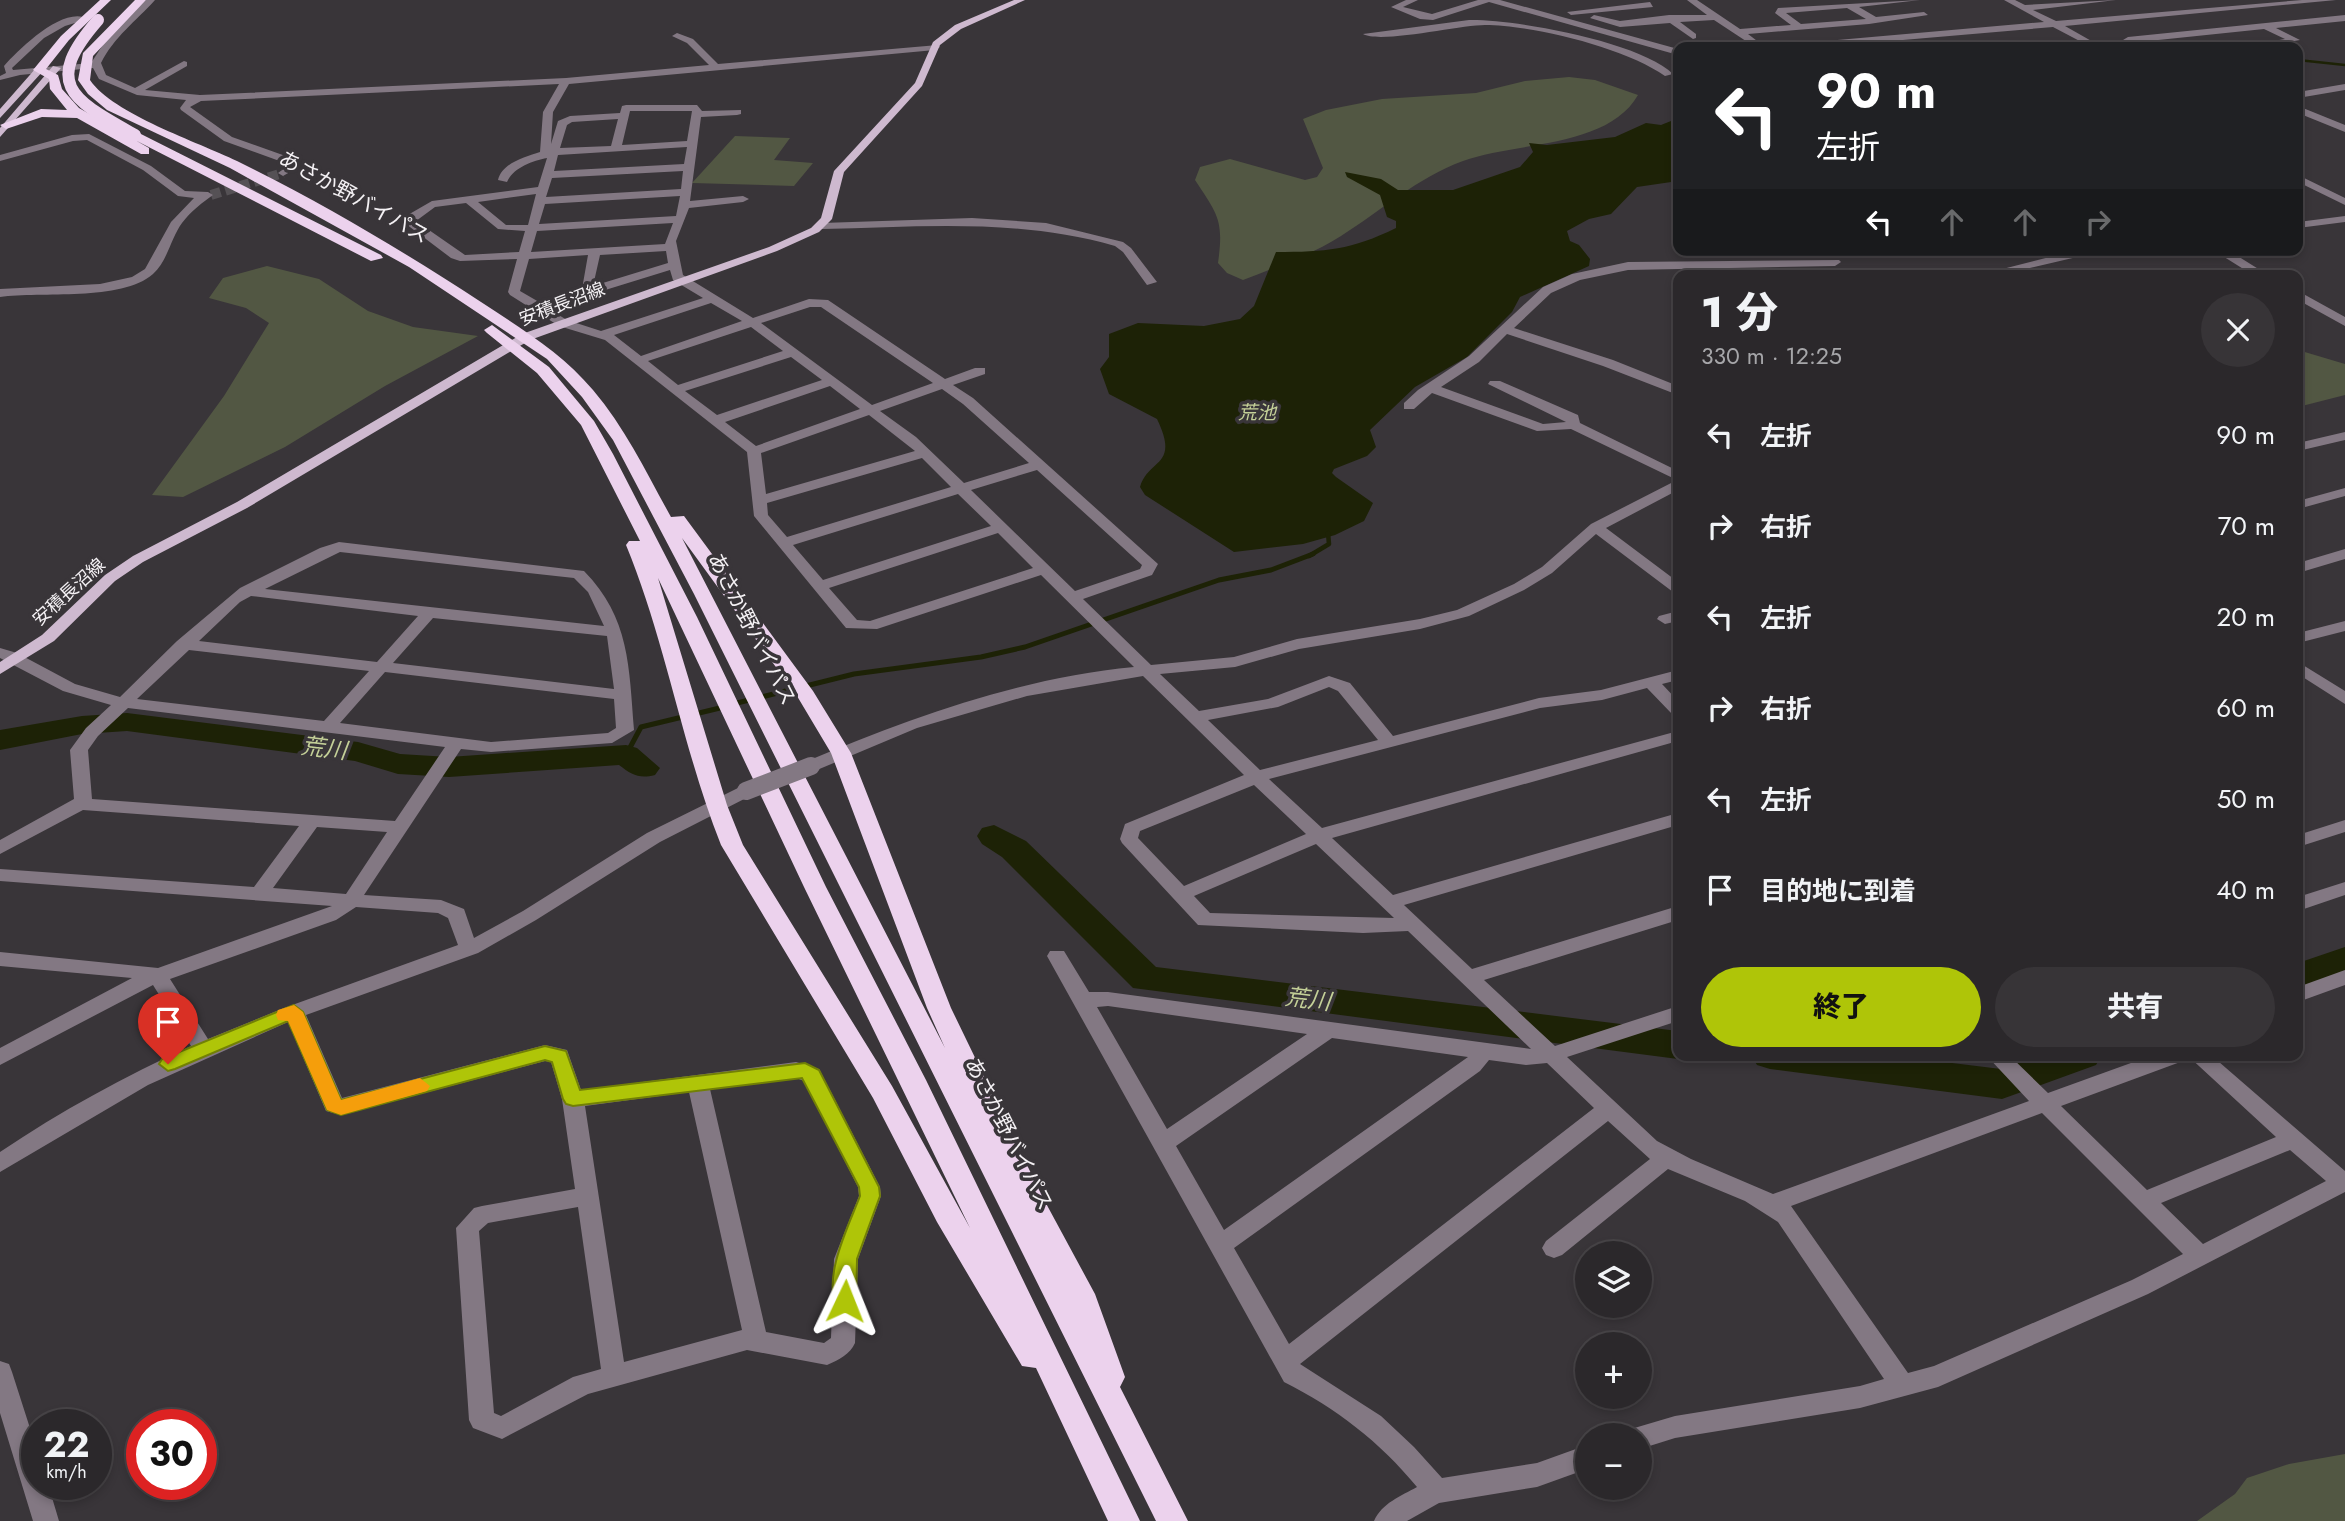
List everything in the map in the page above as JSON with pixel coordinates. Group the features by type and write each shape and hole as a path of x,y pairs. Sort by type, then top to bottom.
{"highway":[{"path":"106,0 59,45 49,71 60,98 81,114 206,182 286,219 309,224"},
{"name":"あさか野バイパス","path":"118,0 71,50 65,69 70,90 84,105 135,135 439,293 519,341 552,356 588,394 621,440 1172,1521"},
{"path":"49,71 131,0"},
{"path":"90,66 87,55 141,0"},
{"name":"あさか野バイパス","path":"90,66 86,85 111,107 235,165 414,264 519,341 588,424 687,617 815,887 913,1080 1124,1521"},
{"path":"2,125 41,113 81,114"},
{"path":"614,474 618,506 654,590 716,805 732,845 883,1093 947,1214 1106,1483"},
{"path":"643,480 660,495 806,695 841,752 939,1008 1092,1319 1107,1364 1119,1414"}],"main road":[{"path":"822,226 839,171 912,93 935,47 958,27 1021,0"},
{"path":"2,125 26,85 49,71"},
{"path":"2,125 49,71"},
{"name":"安積長沼線","path":"0,669 57,631 125,566 235,509 519,341 679,272 791,242 822,226"}],"street":[{"path":"0,80 11,74 90,66 130,18 151,0"},
{"path":"1415,0 1395,7 1423,17 1491,1 1515,0"},
{"path":"1532,0 1620,24 1715,17"},
{"path":"1692,1 1712,0"},
{"path":"1799,27 1778,11 1916,0"},
{"path":"2008,0 2088,42"},
{"path":"2023,8 2057,2 2112,0"},
{"path":"1858,42 2329,0"},
{"path":"1491,1 1673,51"},
{"path":"1692,1 1753,42"},
{"path":"1571,12 1647,3 1693,36 1640,43"},
{"path":"2290,4 2326,20"},
{"path":"1850,6 1870,20"},
{"path":"1458,10 1493,22"},
{"path":"1738,32 1924,15"},
{"path":"2132,42 2128,40 2345,18"},
{"path":"11,74 7,68 27,47 66,21 84,19"},
{"path":"1368,34 1395,34 1454,24 1493,22 1547,29 1631,55 1668,74"},
{"path":"2265,26 2295,40 2280,42"},
{"path":"677,36 691,41 714,65"},
{"path":"1911,37 1920,42"},
{"path":"27,47 59,45"},
{"path":"90,66 105,80 136,91 200,98 566,81 714,65 935,47"},
{"path":"136,91 184,64"},
{"path":"566,81 548,113 550,154 547,175 514,292 563,323 604,334 754,451 761,516 852,625 867,626 1045,569"},
{"path":"0,85 26,85"},
{"path":"2303,94 2345,87"},
{"path":"200,98 188,102 185,108 228,139 290,161 289,169 283,173"},
{"path":"616,148 626,108 697,107 687,192 683,210 670,241 679,272 874,410 924,453 1256,777 1391,902 1607,1110 1665,1159 1737,1186 1772,1204 1796,1226 1903,1387"},
{"path":"2303,111 2345,129"},
{"path":"696,114 737,112"},
{"path":"550,154 562,123 570,119 624,116"},
{"path":"0,159 72,138 89,137 148,168 181,194 206,196 177,222 150,271 144,276 112,284 0,293"},
{"path":"503,180 505,173 523,162 550,154 692,144"},
{"path":"547,175 691,167"},
{"path":"2303,181 2345,202"},
{"path":"670,247 460,258 410,222 410,218 432,204 468,199 687,192"},
{"path":"468,199 504,228 531,228 728,206"},
{"path":"683,210 743,199"},
{"path":"2303,224 2345,219"},
{"path":"822,226 955,220 1031,223 1119,244 1132,256 1151,282"},
{"path":"589,291 587,285 595,251"},
{"path":"2003,270 2067,256"},
{"path":"2229,256 2253,270"},
{"path":"1409,406 1474,359 1547,290 1576,277 1618,267 1835,262"},
{"path":"537,307 589,291 679,272"},
{"path":"604,334 713,298"},
{"path":"2303,298 2345,322"},
{"path":"640,360 809,303 824,303 944,384 1150,564 1147,572 1073,597"},
{"path":"1503,329 1608,363 1673,389"},
{"path":"677,390 793,352"},
{"path":"754,451 980,372"},
{"path":"717,420 833,381"},
{"path":"1495,384 1573,418 1573,425"},
{"path":"1432,388 1542,428 1573,425 1673,474"},
{"path":"2303,446 2345,436"},
{"path":"758,501 924,453"},
{"path":"784,543 1039,465"},
{"path":"0,1163 83,1110 203,1048 471,948 557,901 625,854 716,805 841,752 911,724 1013,694 1104,676 1235,662 1297,644 1420,624 1463,613 1534,579 1596,527 1673,487"},
{"path":"2303,504 2345,492"},
{"path":"1596,527 1673,585"},
{"path":"820,586 1000,528"},
{"path":"0,653 18,659 23,665 82,695 122,702 456,744 491,747 615,738 625,730 616,632 593,586 573,572 339,548 325,551 245,591 183,644 122,702 83,741 79,750 83,800 80,804 0,848"},
{"path":"2303,567 2345,554"},
{"path":"245,591 616,632"},
{"path":"327,728 429,613"},
{"path":"2303,637 2344,627"},
{"path":"183,644 622,695"},
{"path":"2303,670 2345,699"},
{"path":"1412,924 1363,926 1205,920 1129,839 1131,828 1256,777 1539,703 1602,695 1673,677"},
{"path":"1196,717 1272,703 1329,681 1344,687 1389,742"},
{"path":"1651,684 1673,705"},
{"path":"1179,895 1320,835 1673,737"},
{"path":"0,1056 47,1029 157,976 329,915 351,901 456,744"},
{"path":"80,804 399,827"},
{"path":"1391,902 1673,819"},
{"path":"258,895 313,820"},
{"path":"2303,839 2345,826"},
{"path":"0,875 450,909 457,914 463,938 471,948"},
{"path":"2303,902 2345,888"},
{"path":"1470,977 1673,915"},
{"path":"1057,956 1293,1374 1333,1394 1367,1417 1406,1453 1436,1491"},
{"path":"4,962 88,965 157,976 203,1048"},
{"path":"2303,993 2345,977"},
{"path":"1083,1000 1108,999 1526,1057 1550,1055 1673,1015"},
{"path":"294,1012 334,1105 341,1107 545,1053 560,1056 573,1099 614,1376"},
{"path":"1163,1143 1327,1031"},
{"path":"1220,1246 1474,1065 1483,1053"},
{"path":"2002,1061 2200,1256"},
{"path":"1772,1204 2160,1061"},
{"path":"1652,1434 1675,1427 1903,1387 1938,1376 2032,1337 2344,1183 2204,1061"},
{"path":"573,1099 805,1071 812,1075 869,1187 870,1196 846,1259 843,1343 827,1354 747,1339 582,1385 502,1428 482,1420 467,1228 482,1215 587,1196"},
{"path":"697,1082 756,1339"},
{"path":"1285,1361 1607,1110"},
{"path":"2143,1201 2294,1139"},
{"path":"1554,1248 1665,1159"},
{"path":"0,1372 46,1521"},
{"path":"1387,1521 1403,1508 1436,1491 1537,1475 1575,1461"}],"shaded area":[{"path":"1569,77 1595,80 1638,95 1624,112 1605,125 1583,134 1484,155 1446,168 1415,185 1330,243 1281,265 1243,280 1227,273 1218,263 1219,227 1214,210 1195,180 1200,167 1230,159 1305,180 1317,177 1323,168 1303,119 1326,110 1382,99 1476,93 1525,81"},
{"path":"735,136 790,138 774,160 813,163 794,186 692,183"},
{"path":"267,266 319,279 368,311 413,327 478,336 385,386 285,447 183,497 152,495 224,396 269,323 246,308 209,298 223,278"},
{"path":"2303,351 2345,364 2345,395 2303,406"},
{"path":"2345,1454 2345,1521 2197,1521 2235,1494 2247,1478 2289,1464"}],"water":[{"name":"荒池","path":"1671,115 1673,182 1637,187 1611,214 1589,219 1567,231 1570,241 1579,245 1590,259 1589,266 1520,297 1512,312 1467,357 1415,387 1370,430 1376,447 1367,456 1334,469 1332,473 1336,477 1373,503 1364,521 1335,535 1303,544 1234,552 1145,495 1140,487 1164,454 1163,435 1157,419 1109,394 1100,369 1109,357 1109,334 1138,323 1204,326 1240,319 1254,306 1276,252 1338,248 1365,241 1396,228 1396,221 1387,217 1380,195 1347,177 1345,172 1381,179 1398,190 1453,190 1520,167 1533,152 1529,143 1547,145 1615,137 1646,123 1661,125 1671,121"}],"waterway":[{"path":"2303,61 2345,65"},
{"path":"1311,555 1329,544 1328,533"},
{"path":"733,704 854,674 981,657 1025,647 1219,580 1271,570 1311,555"},
{"path":"626,755 641,727 724,707"},
{"name":"荒川","path":"0,740 82,725 127,722 358,752 398,764 449,767 626,755 644,768"},
{"name":"荒川","path":"994,836 1014,849 1146,979 1673,1044"},
{"name":"荒川","path":"2303,974 2345,960"},
{"name":"荒川","path":"1818,1061 2002,1084 2066,1061"}],"tunnel":[{"path":"211,195 283,173"}],"slow traffic":[{"path":"285,1015 294,1012 334,1105 341,1107 420,1086"}],"route":[{"path":"168,1064 294,1012 334,1105 341,1107 545,1053 560,1056 573,1099 620,1091 805,1071 812,1075 869,1187 870,1196 846,1259 845,1301"}]}
